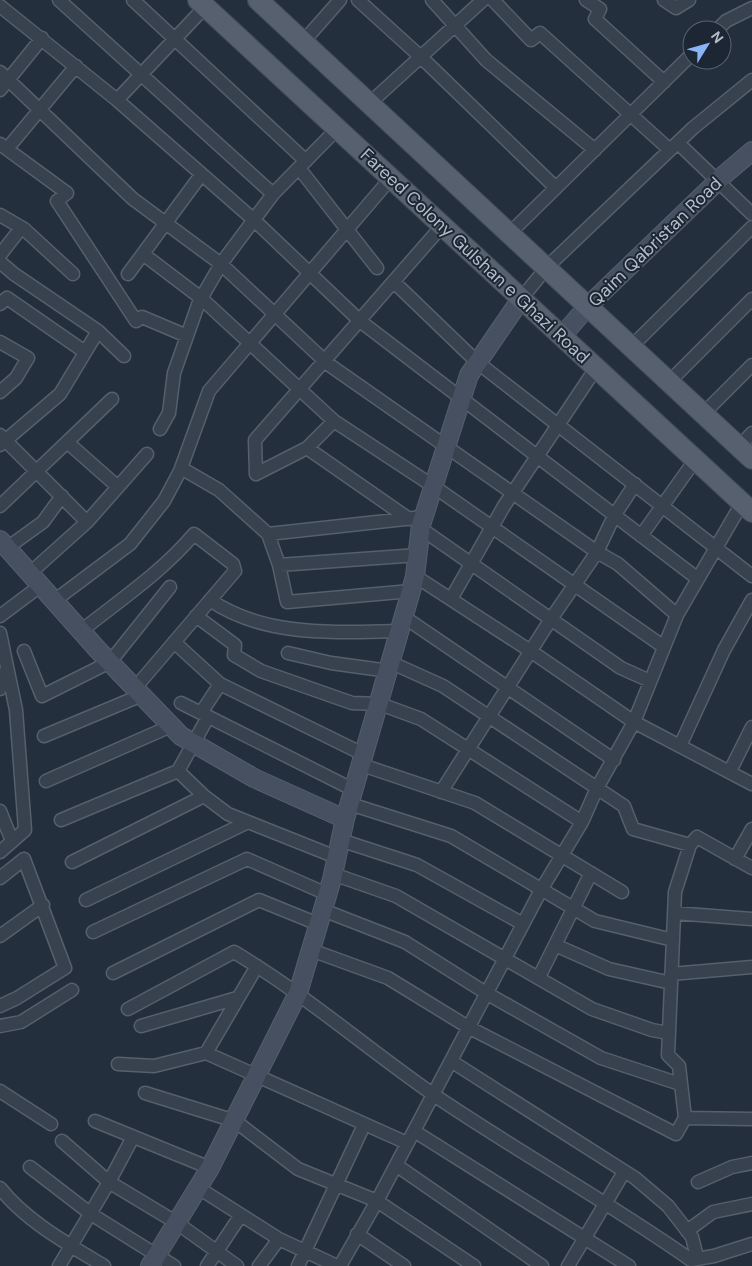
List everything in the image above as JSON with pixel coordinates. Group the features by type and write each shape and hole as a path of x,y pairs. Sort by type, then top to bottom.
{"main road":[{"path":"258,0 703,414 748,446"},
{"name":"Fareed Colony Gulshan e Ghazi Road","path":"201,3 747,507"},
{"name":"Qaim Qabristan Road","path":"562,336 588,306 717,181 752,151"},
{"path":"154,1260 210,1168 298,993 413,583 418,555 417,521 433,486 469,374 520,298"},
{"path":"3,544 81,631 181,736 254,778 350,804"}],"street":[{"path":"59,0 273,194"},
{"path":"133,0 302,165 347,231 377,268"},
{"path":"302,42 340,0"},
{"path":"358,0 421,57 556,188"},
{"path":"432,0 486,60 595,150"},
{"path":"370,103 483,0"},
{"path":"493,0 531,40 540,33 630,116 674,147 717,181 752,214"},
{"path":"586,0 600,9 595,19 664,82"},
{"path":"664,0 676,8 689,0"},
{"path":"117,100 175,39 201,3"},
{"path":"728,20 752,8"},
{"path":"2,11 42,38 117,100 254,220 360,321 698,579"},
{"path":"42,38 3,81 40,109 133,199 221,264 325,361 598,552 618,564 677,616"},
{"path":"510,233 682,64"},
{"path":"76,66 40,109 4,147 67,193 57,200 136,321 142,317 187,336"},
{"path":"520,298 547,267 674,147 752,80"},
{"path":"160,429 169,413 174,373 201,298 221,264 273,194 337,129"},
{"path":"128,274 201,175"},
{"path":"54,601 130,544 164,501 181,468 209,391 391,178"},
{"path":"0,215 21,228 73,274"},
{"path":"334,421 307,448 256,474 254,440 442,226"},
{"path":"0,255 21,228"},
{"path":"631,346 752,228"},
{"path":"143,254 201,298 334,421 433,486 664,647"},
{"path":"0,262 98,331 124,356"},
{"path":"394,282 477,362 752,576"},
{"path":"0,304 6,298 85,352"},
{"path":"669,382 752,299"},
{"path":"87,522 2,440 60,394 98,331"},
{"path":"0,342 28,358 16,378 0,392"},
{"path":"703,414 752,365"},
{"path":"451,599 513,492 596,368"},
{"path":"0,506 112,399"},
{"path":"67,442 118,487"},
{"path":"307,448 417,521 471,564 621,668 650,681"},
{"path":"0,616 35,580 147,454"},
{"path":"641,536 696,460"},
{"path":"181,468 218,490 268,534 279,565 286,602 413,583 451,599 634,722 752,784"},
{"path":"441,792 532,652 551,619 598,552 614,516 635,484"},
{"path":"3,544 43,522 62,496"},
{"path":"197,1187 279,1240 339,1266 377,1201 540,890 582,822 597,788 634,722 677,616 717,547 747,507"},
{"path":"268,534 417,521"},
{"path":"44,736 138,692 174,642 235,571 234,564 194,534 176,556 81,631"},
{"path":"279,565 418,555"},
{"path":"24,651 42,696 110,662 170,587"},
{"path":"210,600 220,607 267,626 311,632 402,624 508,688 614,760"},
{"path":"680,746 724,650 752,600"},
{"path":"196,616 235,645 234,655 261,671 352,703 380,704 421,719 582,822"},
{"path":"0,633 4,669 16,710 25,830 0,852"},
{"path":"174,642 220,684 363,760 441,792 475,803 622,892"},
{"path":"288,653 331,663 390,667 443,686 624,806 633,829 690,845"},
{"path":"0,689 4,669"},
{"path":"61,820 178,771 193,744 220,684"},
{"path":"181,703 205,715 350,804 451,836 540,890 596,921 673,940"},
{"path":"46,781 171,726"},
{"path":"730,771 752,727"},
{"path":"178,771 204,796 228,814 396,896 592,1009 652,1030 668,1032"},
{"path":"72,862 204,796"},
{"path":"0,811 12,841"},
{"path":"86,900 246,823"},
{"path":"735,859 752,829"},
{"path":"311,950 388,978 468,1027 676,1134 685,1118 680,1084 680,1066 668,1055 675,892 690,845 697,837 752,868"},
{"path":"340,840 417,865 523,924"},
{"path":"0,878 24,859 43,905 65,968 17,998 0,1006"},
{"path":"93,932 247,859 323,909 405,942 486,993 601,1058 680,1084"},
{"path":"539,977 591,873"},
{"path":"113,973 258,900 323,909"},
{"path":"0,936 43,905"},
{"path":"674,913 752,919"},
{"path":"555,945 609,969 671,978 752,967"},
{"path":"128,1009 234,952 298,993 433,1094 690,1260 714,1256 752,1244"},
{"path":"206,1053 257,966"},
{"path":"0,1026 22,1022 72,990"},
{"path":"141,1026 237,998"},
{"path":"118,1064 154,1066 206,1053 407,1143"},
{"path":"451,1061 624,1172 668,1206 692,1237 698,1258"},
{"path":"0,1091 51,1124"},
{"path":"145,1093 234,1121 298,1169 377,1201 474,1266"},
{"path":"685,1118 752,1120"},
{"path":"94,1121 210,1168"},
{"path":"298,1266 335,1183 364,1125"},
{"path":"414,1131 629,1266"},
{"path":"59,1266 91,1214 133,1137"},
{"path":"62,1141 109,1182 177,1223 237,1266"},
{"path":"698,1182 732,1167 752,1164"},
{"path":"396,1165 542,1266"},
{"path":"30,1167 154,1260 174,1266"},
{"path":"568,1266 624,1172"},
{"path":"0,1188 10,1201 70,1246 104,1266"},
{"path":"687,1231 713,1212 752,1204"},
{"path":"207,1266 241,1215"},
{"path":"357,1234 404,1266"},
{"path":"259,1266 279,1240"}]}
